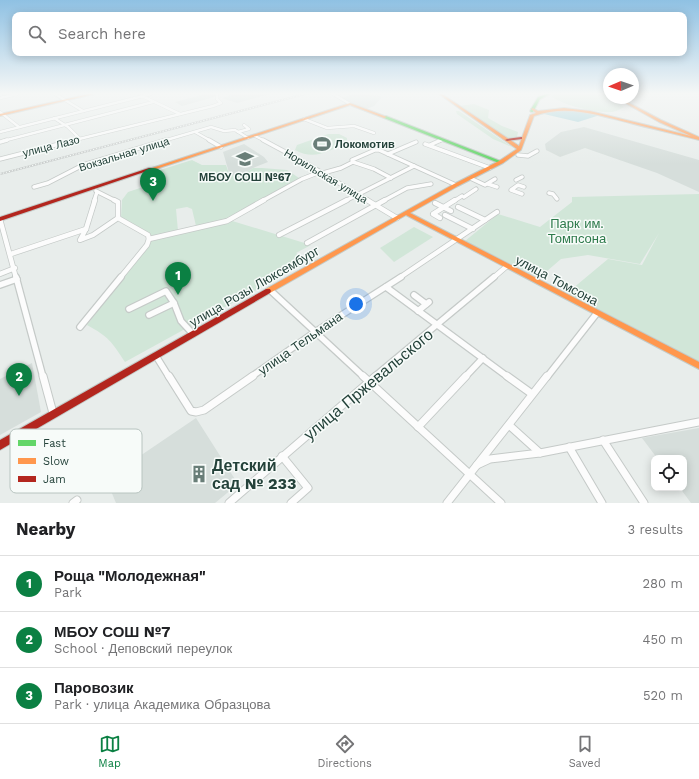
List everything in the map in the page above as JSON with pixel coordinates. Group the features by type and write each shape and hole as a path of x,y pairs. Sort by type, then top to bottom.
{"main road":[{"path":"0,219 95,190 309,117"},
{"path":"384,117 501,162"},
{"path":"474,117 507,140 519,152"},
{"path":"617,117 699,138"},
{"path":"654,117 699,138"},
{"path":"657,117 699,138"},
{"path":"519,152 530,119"},
{"path":"519,152 521,138 526,132"},
{"path":"507,140 521,138"},
{"name":"улица Розы Люксембург","path":"27,429 406,212 519,152"},
{"name":"улица Томсона","path":"406,212 456,240 699,366"},
{"name":"улица Розы Люксембург","path":"0,445 10,439"}],"street":[{"path":"6,117 19,127"},
{"path":"0,142 93,117"},
{"name":"улица Лазо","path":"0,159 166,117"},
{"path":"0,132 54,118 68,126 80,139"},
{"path":"304,119 327,128 354,126 374,133"},
{"path":"238,132 249,129 244,125"},
{"name":"Вокзальная улица","path":"34,187 48,183 82,165 211,127 221,130 234,130 238,132"},
{"path":"242,131 252,137"},
{"path":"195,132 220,147"},
{"path":"238,132 252,137"},
{"name":"Норильская улица","path":"252,137 322,173 397,218"},
{"path":"430,145 442,140"},
{"path":"388,154 416,142"},
{"path":"425,144 490,168"},
{"path":"149,239 227,221 302,179 341,168 353,162 352,160 375,150 379,150 456,185"},
{"path":"519,152 528,156 537,151"},
{"path":"353,162 374,169 390,178"},
{"path":"280,235 414,166"},
{"path":"516,180 522,177"},
{"path":"470,178 485,185 488,184 497,188"},
{"path":"488,184 495,178"},
{"path":"307,243 410,186 423,188 431,184"},
{"path":"522,194 512,190 518,185 524,187"},
{"path":"95,190 118,202 118,218 99,231 80,240 86,229 95,190"},
{"path":"473,229 442,216 433,214 476,190"},
{"path":"549,193 553,194 556,199"},
{"path":"435,203 451,211"},
{"path":"458,207 486,220"},
{"name":"улица Тельмана","path":"156,356 191,411 196,412 204,410 315,332 366,298 386,287 497,212"},
{"path":"80,327 147,245 149,239 148,235 118,218"},
{"path":"0,219 15,268 53,414"},
{"path":"11,254 86,229"},
{"name":"улица Пржевальского","path":"229,503 368,382 508,266"},
{"path":"0,274 15,268"},
{"path":"0,285 17,279"},
{"path":"386,287 532,394"},
{"path":"270,290 368,382 501,503"},
{"path":"129,309 166,291 174,303 181,321 193,334"},
{"path":"414,295 428,303 418,311"},
{"path":"149,315 174,303"},
{"path":"447,503 597,313"},
{"path":"418,427 483,358"},
{"path":"475,466 490,459 540,453 699,422"},
{"path":"509,425 540,453"},
{"path":"603,440 644,503"},
{"path":"570,447 602,503"},
{"path":"282,456 308,488 291,503"}],"shaded area":[{"path":"584,127 699,160 699,192 657,173 585,148 560,157 546,150 545,144 561,132"},
{"name":"МБОУ СОШ №67","path":"244,144 264,157 268,162 253,168 244,174 230,176 223,152"},
{"path":"32,363 41,412 0,435 0,379"},
{"path":"196,418 238,484 215,503 116,503 112,493 142,493 142,455"},
{"path":"699,428 699,503 691,503 682,491 687,491 687,455 655,455 642,438"}],"green space":[{"path":"462,117 469,117 512,147 493,139"},
{"path":"476,117 488,117 502,126 518,132 517,137 510,140"},
{"name":"Локомотив","path":"328,134 339,134 347,138 347,143 327,152 315,155 309,155 295,150 297,145"},
{"path":"192,160 202,165 226,165 230,176 244,174 253,168 262,168 287,170 299,178 226,219 196,226 192,209 187,207 176,209 178,231 150,238 121,217 122,200 128,192 164,180 157,171"},
{"name":"Парк им. Томпсона","path":"699,194 699,361 561,290 572,289 608,259 642,265 659,233 640,264 588,255 561,259 539,278 465,241 498,214 540,227 572,202 572,197"},
{"path":"229,220 311,245 296,253 309,261 125,362 109,340 87,325 151,240"},
{"path":"414,227 433,237 394,262 380,248"}],"water":[{"path":"559,117 592,117 578,122"}],"railway":[{"path":"0,174 216,117"}],"traffic: fast":[{"path":"386,117 501,162"}],"traffic: slow":[{"path":"151,169 309,117"},
{"path":"474,117 520,149"},
{"path":"268,291 456,185 501,162 520,149 531,117"},
{"path":"612,117 699,139"},
{"path":"654,117 699,138"},
{"path":"406,213 699,366"}],"traffic: jam":[{"path":"507,140 521,138"},
{"path":"0,219 151,169"},
{"path":"28,429 268,291"},
{"path":"0,445 10,439"}],"place":[{"name":"Локомотив","path":"322,144"},
{"name":"МБОУ СОШ №67","path":"245,159"},
{"name":"Паровозик","path":"153,201"},
{"name":"Роща \"Молодежная\"","path":"178,295"},
{"name":"МБОУ СОШ №7","path":"19,396"},
{"name":"Детский сад № 233","path":"199,474"}]}
